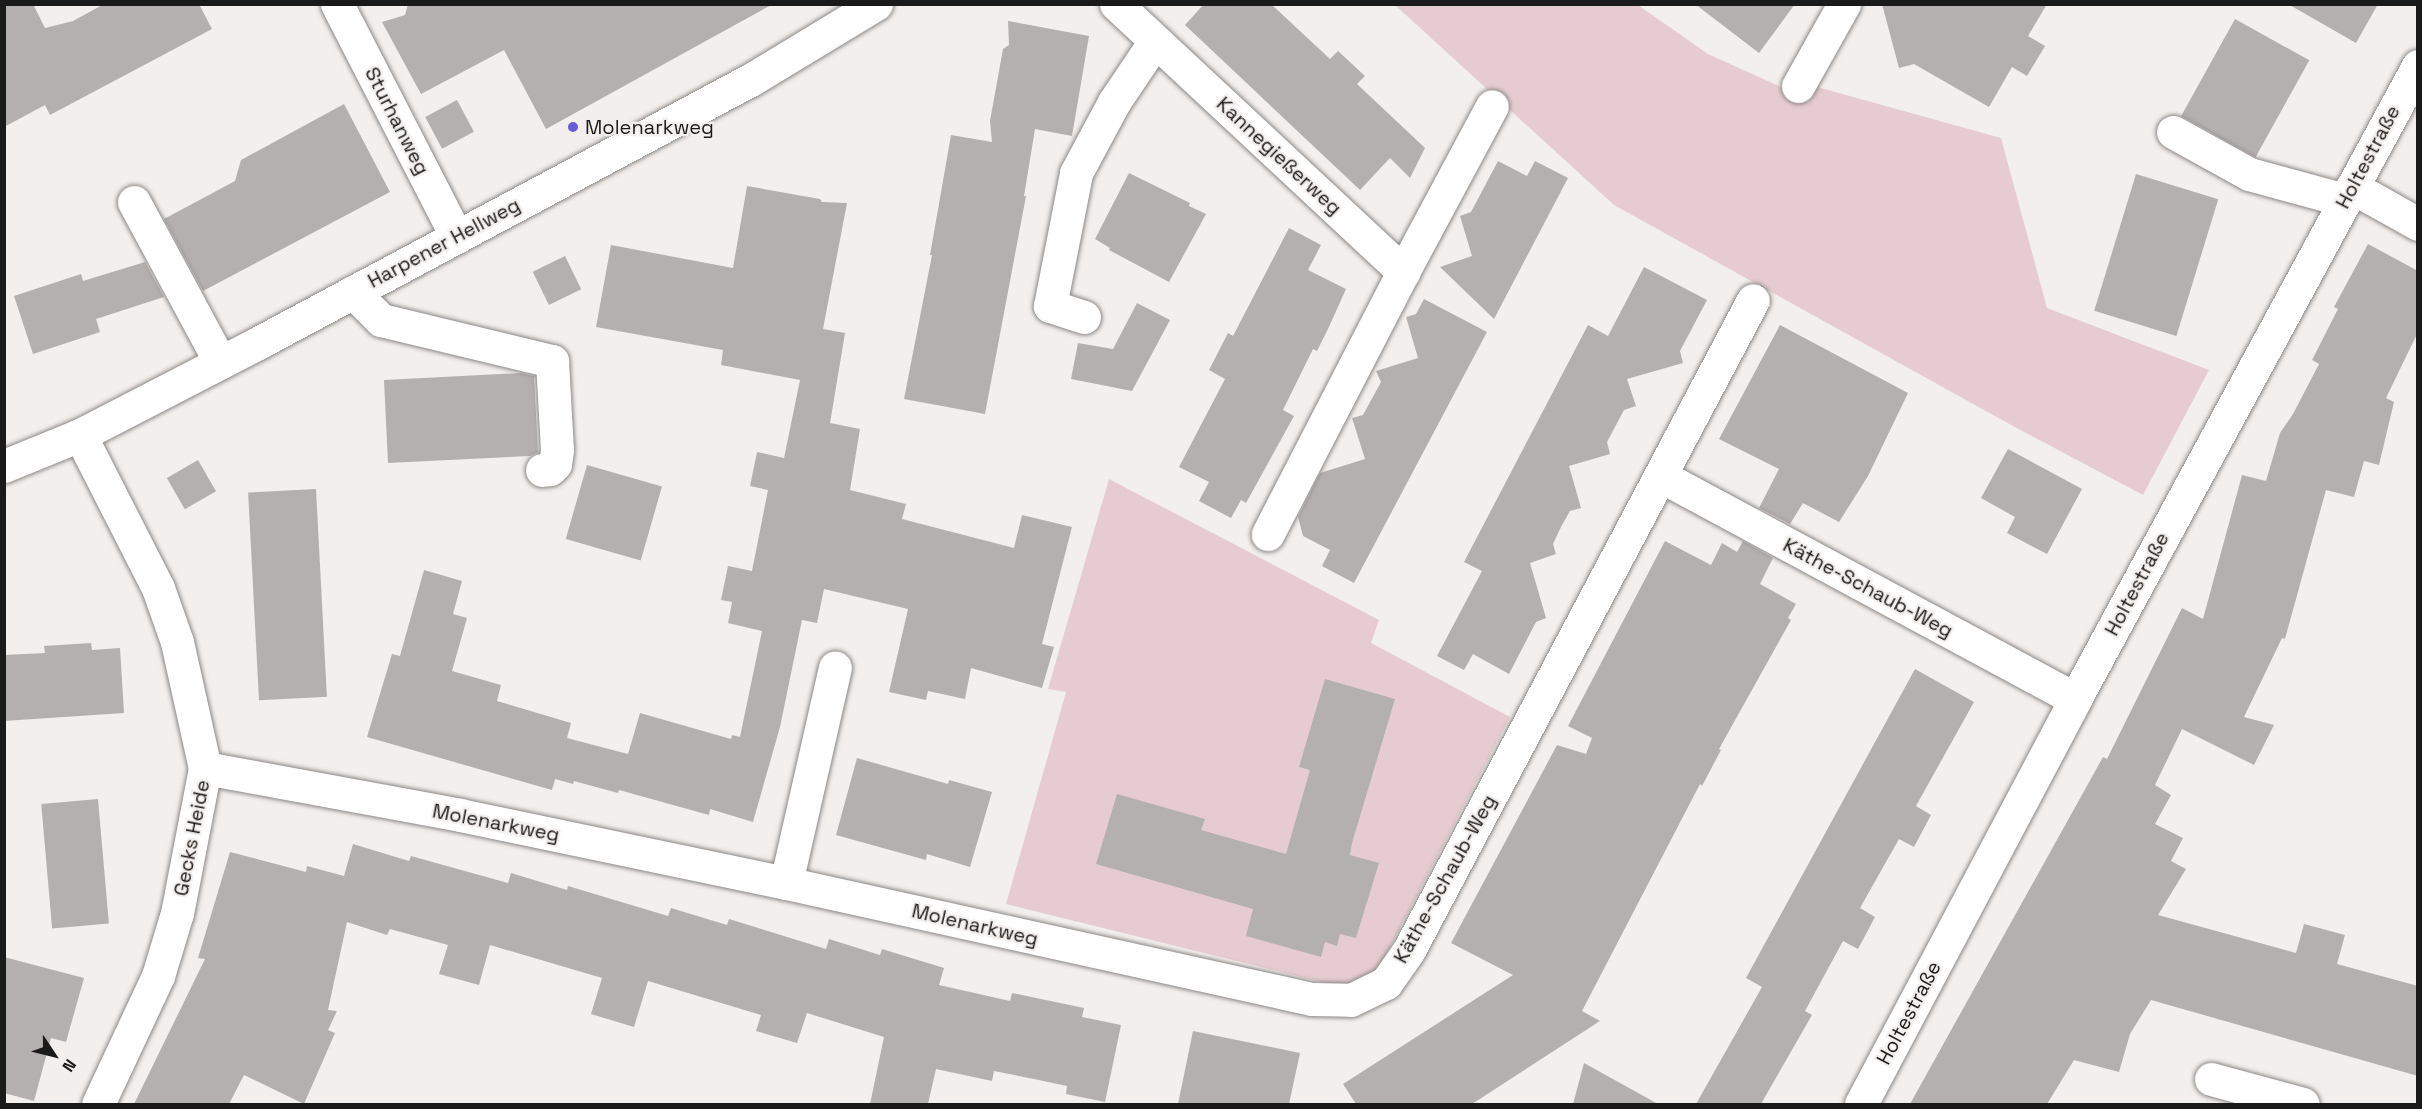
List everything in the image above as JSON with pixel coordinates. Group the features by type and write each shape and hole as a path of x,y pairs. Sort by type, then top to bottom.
{"street":[{"name":"Sturhanweg","path":"337,4 457,237"},
{"name":"Harpener Hellweg","path":"4,466 80,435 457,237 752,79 876,4"},
{"name":"Kannegießerweg","path":"1116,4 1403,272"},
{"path":"1798,86 1844,4"},
{"path":"1084,317 1050,306 1076,173 1114,102 1155,40"},
{"name":"Holtestraße","path":"1861,1104 2075,699 2418,66"},
{"path":"1268,534 1403,272 1492,106"},
{"path":"2173,132 2249,174 2348,194 2418,224"},
{"path":"134,202 220,362"},
{"path":"353,292 381,320 552,361 557,450 555,464 550,469 542,470"},
{"name":"Käthe-Schaub-Weg","path":"1059,944 1312,999 1351,1000 1386,983 1409,950 1753,300"},
{"name":"Gecks Heide","path":"80,435 158,588 177,642 205,768 177,913 158,976 98,1104"},
{"name":"Käthe-Schaub-Weg","path":"1661,476 2075,699"},
{"path":"786,883 835,668"},
{"name":"Molenarkweg","path":"205,768 459,815 786,883 1059,944"},
{"path":"2211,1079 2303,1104"}],"shaded area":[{"path":"1395,5 1638,5 1708,54 1803,97 1810,85 2001,138 2047,308 2209,370 2143,495 2013,426 1614,205"},
{"path":"1109,479 1379,620 1371,643 1510,717 1377,972 1346,988 1006,904 1066,692 1048,689"}],"building":[{"path":"4,4 33,4 45,28 73,21 104,4 199,4 212,29 50,115 45,105 4,127"},
{"path":"408,4 773,4 546,129 504,50 421,94 382,22 405,15"},
{"path":"1204,4 1271,4 1330,59 1338,51 1365,76 1357,84 1425,148 1410,178 1390,158 1360,190 1185,25"},
{"path":"1695,4 1795,4 1759,53"},
{"path":"1882,4 2047,4 2028,36 2045,46 2027,76 2012,67 1989,107 1914,64 1899,68"},
{"path":"2288,4 2378,4 2356,43"},
{"path":"2235,19 2309,60 2256,157 2181,116"},
{"path":"1008,21 1089,36 1072,136 1035,129 1024,196 1026,196 985,414 904,399 932,255 930,255 951,135 992,142 990,121 1003,49 1009,45"},
{"path":"457,100 474,132 442,149 425,117"},
{"path":"344,104 390,192 203,291 164,219 235,181 241,160"},
{"path":"1498,161 1527,176 1535,161 1568,178 1494,319 1440,267 1472,256 1460,216 1471,212"},
{"path":"1129,173 1190,203 1189,206 1206,214 1169,282 1109,250 1110,248 1095,239"},
{"path":"2136,174 2218,199 2176,336 2094,311"},
{"path":"747,186 820,199 822,202 847,203 823,329 845,333 830,423 860,429 850,490 906,504 902,519 1014,548 1022,515 1072,527 1042,644 1054,647 1042,688 971,668 965,699 928,691 926,700 889,692 908,609 824,589 817,623 802,620 780,727 753,822 710,809 709,815 619,790 618,793 574,781 573,784 555,779 552,790 367,737 392,654 400,656 424,570 462,581 453,614 467,618 452,671 501,685 497,701 571,723 567,738 628,754 640,713 731,739 732,735 740,737 762,631 728,623 732,602 721,600 728,566 752,571 768,490 750,486 757,452 784,458 800,380 721,365 723,350 596,327 611,245 733,268"},
{"path":"1289,228 1321,245 1308,270 1346,289 1317,351 1313,349 1283,410 1294,416 1246,503 1241,500 1231,518 1199,501 1209,482 1179,467 1225,379 1209,370 1228,333 1233,336"},
{"path":"2368,244 2418,271 2418,332 2386,398 2394,402 2379,465 2364,461 2354,497 2326,490 2285,639 2282,638 2244,717 2274,725 2254,765 2182,729 2155,785 2171,795 2155,824 2183,838 2171,861 2186,869 2158,915 2296,953 2304,924 2345,935 2337,964 2418,986 2418,1076 2151,1000 2130,1034 2119,1072 2074,1060 2047,1104 1910,1104 2103,757 2107,759 2182,608 2203,619 2242,475 2266,481 2280,433 2293,414 2319,364 2312,360 2338,309 2334,307"},
{"path":"565,256 581,289 549,305 533,272"},
{"path":"145,262 164,297 96,319 100,332 33,354 14,296 81,274 83,281"},
{"path":"1644,267 1707,300 1680,351 1683,363 1627,379 1636,406 1624,410 1607,442 1610,454 1569,466 1581,508 1570,511 1561,527 1553,544 1556,554 1530,563 1546,618 1536,622 1509,674 1473,654 1464,670 1437,656 1482,571 1464,562 1588,325 1608,336"},
{"path":"1424,299 1487,332 1354,583 1322,566 1330,550 1303,536 1298,517 1320,473 1365,459 1352,418 1363,415 1381,382 1376,371 1418,358 1406,317 1416,314"},
{"path":"1137,303 1170,320 1132,391 1071,379 1078,343 1113,349"},
{"path":"1780,325 1908,393 1868,476 1839,522 1803,503 1790,524 1759,508 1779,469 1719,439"},
{"path":"521,373 534,376 538,452 530,456 388,463 384,380"},
{"path":"2008,449 2082,489 2047,554 2007,533 2015,517 1981,498"},
{"path":"198,460 216,491 185,509 167,478"},
{"path":"587,465 662,486 641,561 566,539"},
{"path":"316,489 327,697 259,700 248,493"},
{"path":"1665,541 1711,565 1722,543 1737,552 1743,541 1773,558 1760,584 1796,604 1788,618 1791,620 1719,749 1721,750 1702,786 1700,784 1582,1011 1600,1021 1472,1104 1356,1104 1343,1084 1513,975 1451,943 1557,745 1586,754 1592,738 1568,726"},
{"path":"91,643 92,650 120,648 124,713 4,721 4,655 45,653 44,646"},
{"path":"1915,669 1974,702 1916,806 1931,815 1914,847 1899,839 1860,908 1875,917 1858,949 1843,941 1805,1011 1812,1015 1761,1104 1696,1104 1762,987 1746,978"},
{"path":"1325,679 1395,699 1350,855 1379,863 1356,938 1340,934 1337,946 1325,942 1321,957 1246,936 1253,909 1096,864 1117,794 1205,819 1201,830 1286,854 1310,770 1299,767"},
{"path":"857,758 948,784 949,780 992,792 970,867 927,854 926,860 836,835"},
{"path":"98,799 109,924 52,928 41,804"},
{"path":"353,844 409,861 411,856 508,883 511,873 567,890 568,886 668,916 671,908 727,925 729,919 826,949 829,939 880,955 882,949 944,968 939,985 1010,1001 1012,993 1084,1008 1082,1017 1121,1025 1105,1102 1066,1094 1067,1086 994,1071 992,1081 936,1069 928,1104 870,1104 884,1037 807,1013 797,1043 756,1031 761,1015 648,981 634,1027 591,1014 602,978 490,945 479,985 439,974 448,945 390,929 387,935 347,922 328,1010 337,1011 328,1030 335,1033 304,1104 244,1075 229,1104 134,1104 205,959 198,958 230,852 306,872 307,866 344,876"},
{"path":"4,957 84,978 66,1042 51,1038 34,1101 4,1093"},
{"path":"1193,1031 1300,1053 1289,1104 1178,1104"},
{"path":"1584,1063 1658,1104 1573,1104"}],"place":[{"name":"Molenarkweg","path":"573,127"}]}
